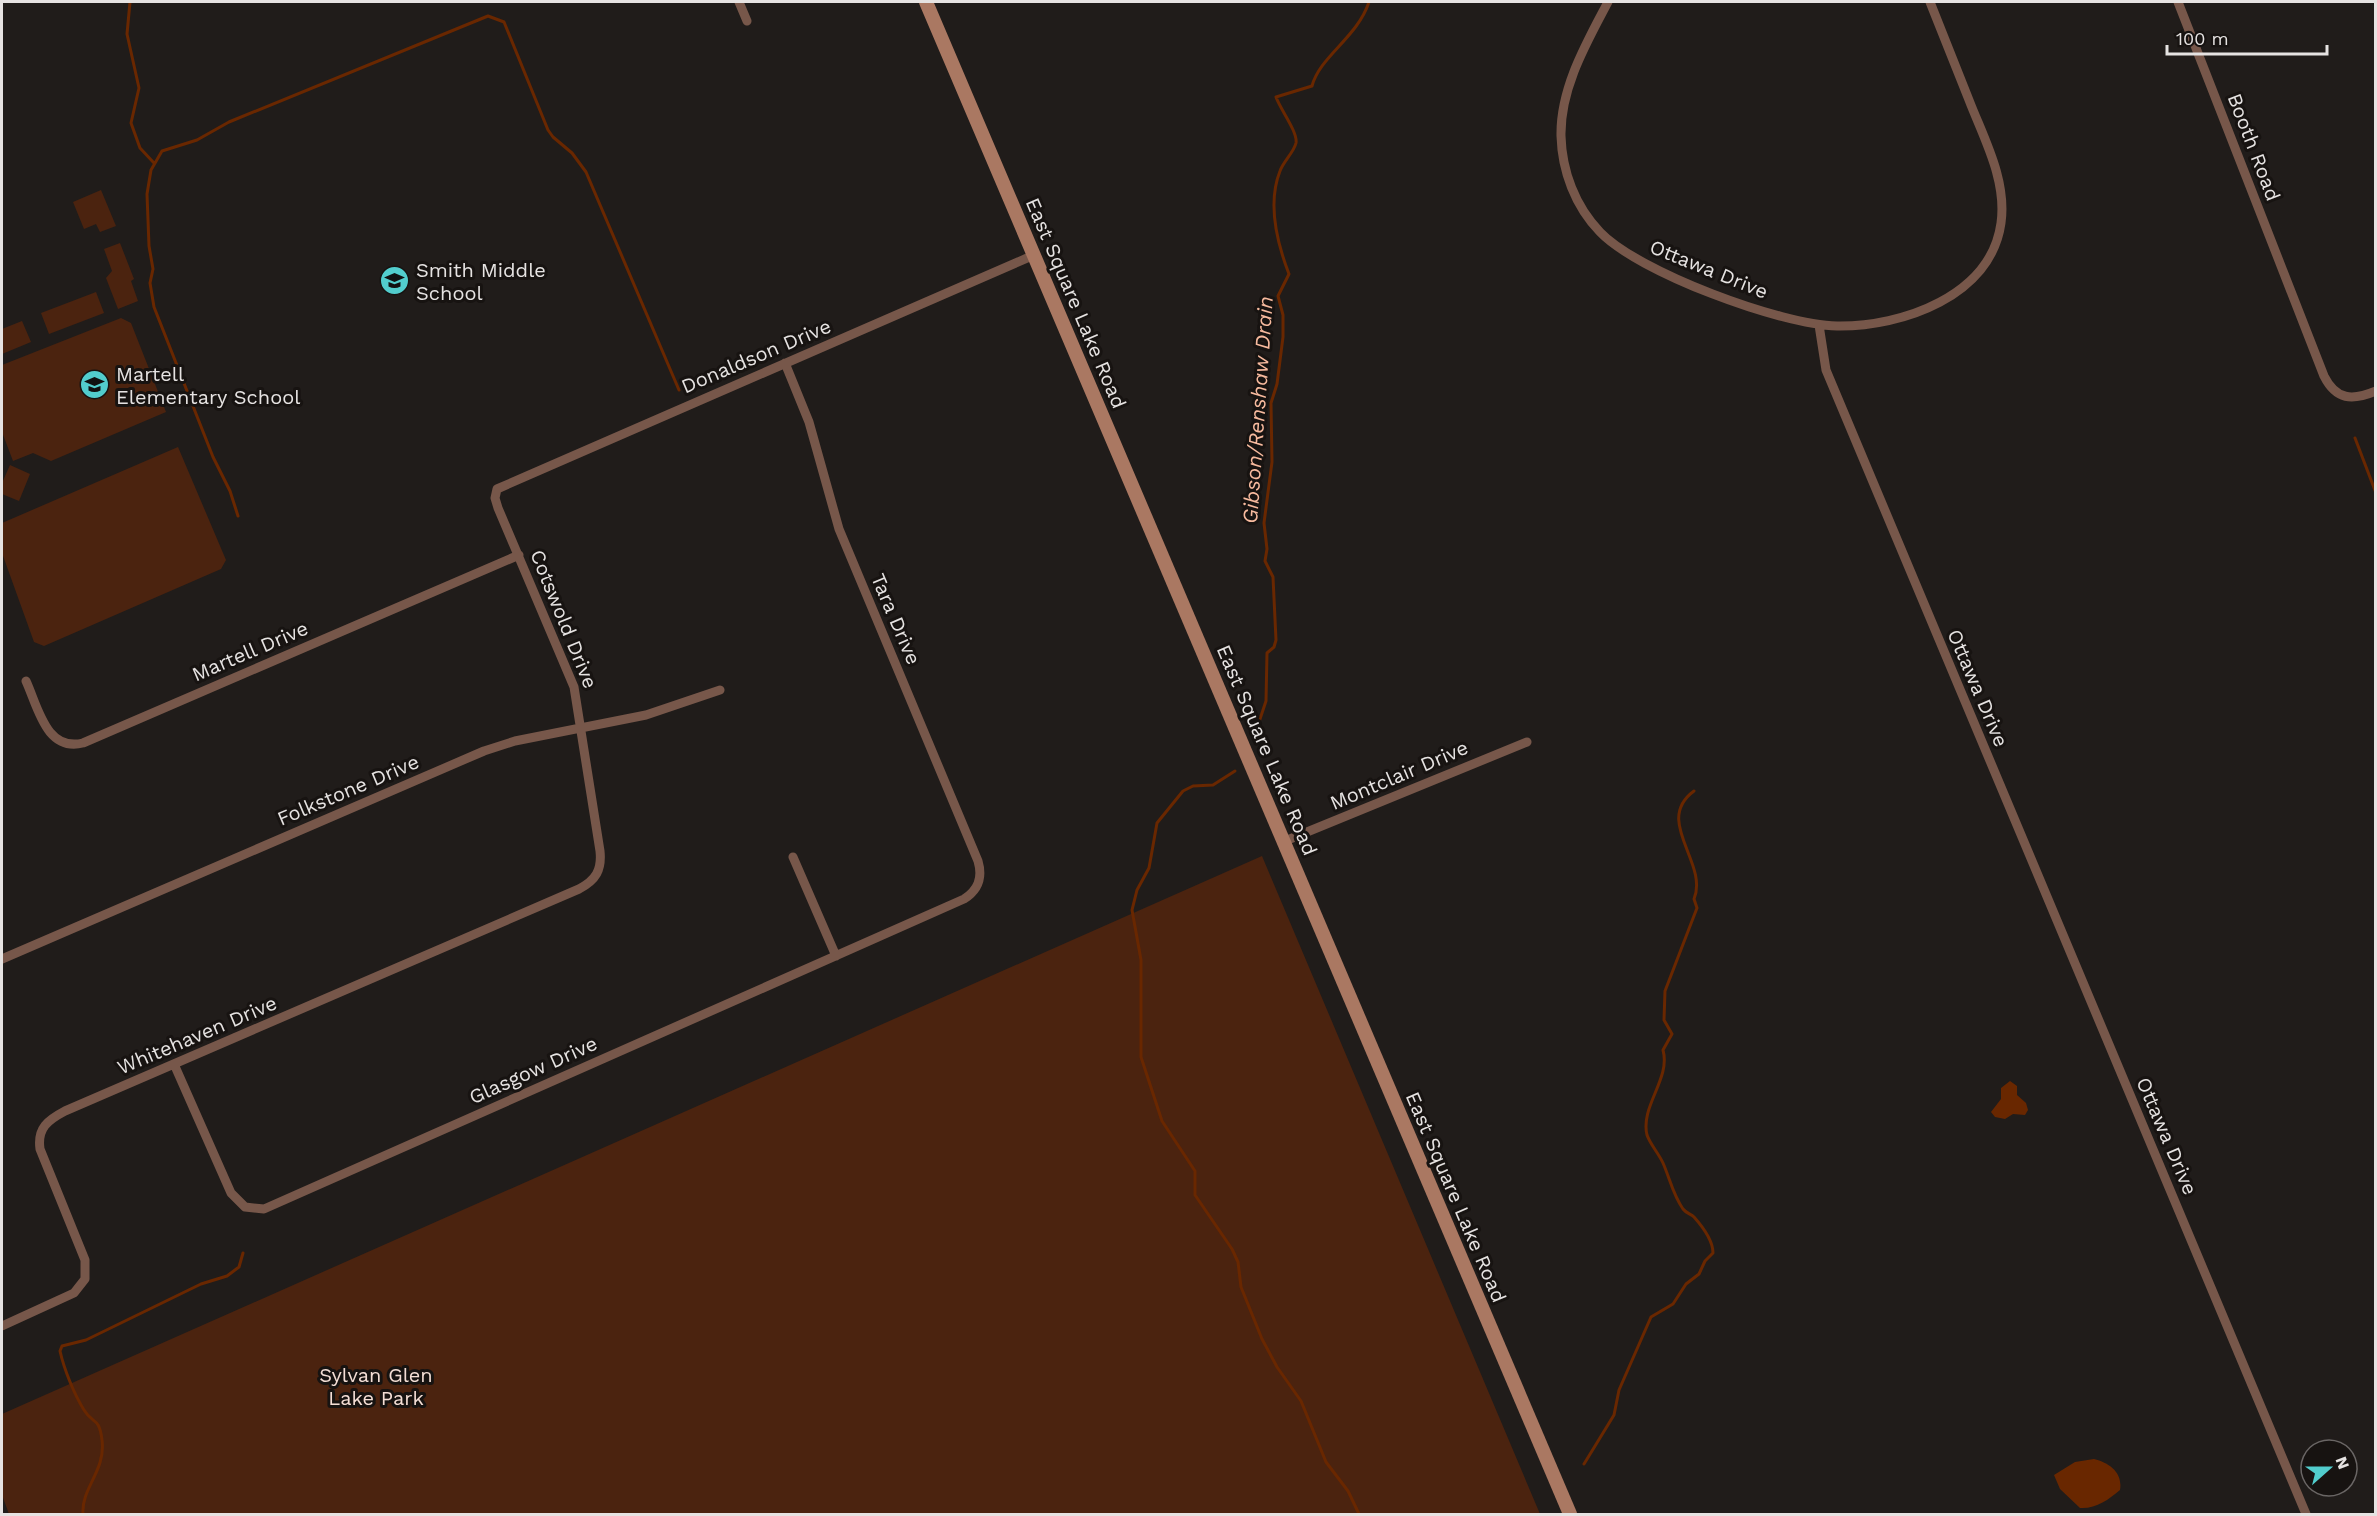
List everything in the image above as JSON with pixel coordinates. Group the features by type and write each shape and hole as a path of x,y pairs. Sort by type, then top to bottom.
{"main road":[{"name":"East Square Lake Road","path":"926,2 1570,1515"}],"street":[{"path":"738,2 747,21"},
{"name":"Ottawa Drive","path":"1608,2 1576,70 1563,108 1562,151 1568,178 1588,218 1625,253 1675,279 1796,321 1819,325 1826,370 2306,1515"},
{"path":"1819,325 1870,324 1915,312 1942,300 1966,286 1983,269 1998,239 2003,204 1997,173 1930,2"},
{"name":"Booth Road","path":"2178,2 2324,376 2332,389 2349,399 2376,392"},
{"name":"Donaldson Drive","path":"495,493 506,484 1034,255"},
{"name":"Tara Drive","path":"785,363 810,422 839,529 978,861 978,885"},
{"name":"Cotswold Drive","path":"495,493 498,508 574,687 600,850 600,869"},
{"name":"Martell Drive","path":"26,681 51,735 70,745 83,743 519,555"},
{"name":"Folkstone Drive","path":"2,958 484,751 515,741 646,715 720,690"},
{"name":"Montclair Drive","path":"1285,841 1527,742"},
{"path":"793,857 836,956"},
{"name":"Whitehaven Drive","path":"2,1326 74,1293 85,1279 85,1260 40,1149 42,1128 65,1111 579,890 593,881 600,869"},
{"name":"Glasgow Drive","path":"174,1064 231,1193 246,1207 264,1209 964,899 978,885"}],"green space":[{"path":"101,190 116,226 100,232 96,224 84,229 73,202"},
{"path":"120,243 134,279 131,281 138,301 118,309 106,278 112,271 104,249"},
{"path":"96,292 104,313 49,334 41,313"},
{"path":"121,318 131,323 166,412 51,461 33,453 13,461 2,432 2,365"},
{"path":"22,321 31,342 2,354 2,329"},
{"path":"178,447 226,560 221,569 44,646 34,642 2,553 2,523"},
{"path":"10,465 30,474 19,501 2,494 2,483"},
{"name":"Sylvan Glen Lake Park","path":"1262,856 1540,1514 9,1514 2,1495 2,1414"}],"shaded area":[{"path":"2010,1081 2017,1086 2017,1095 2026,1103 2028,1110 2025,1115 2013,1114 2005,1119 1995,1117 1991,1112 2001,1099 2001,1088"},
{"path":"2094,1459 2114,1470 2119,1479 2120,1490 2097,1505 2080,1508 2060,1489 2054,1475 2075,1462"}],"waterway":[{"path":"130,2 127,34 139,88 131,123 140,148 154,163"},
{"name":"Gibson/Renshaw Drain","path":"1257,728 1266,701 1267,653 1274,647 1276,640 1273,577 1265,561 1267,549 1264,523 1272,462 1271,403 1277,384 1283,337 1283,315 1278,296 1289,274 1277,236 1274,197 1280,171 1296,143 1294,133 1276,97 1312,86 1316,75 1356,26 1369,2"},
{"path":"238,516 230,491 213,457 154,307 150,283 153,269 149,246 147,194 151,170 162,151 197,140 229,122 488,16 504,22 548,130 572,153 586,172 679,390"},
{"path":"2355,438 2376,493"},
{"name":"Gibson/Renshaw Drain","path":"1235,771 1213,785 1193,786 1183,791 1157,823 1149,868 1137,890 1132,910 1141,960 1141,1057 1162,1121 1195,1171 1195,1195 1232,1249 1238,1262 1241,1287 1262,1339 1277,1367 1301,1401 1326,1462 1348,1491 1359,1514"},
{"path":"1584,1464 1614,1415 1619,1390 1651,1317 1673,1304 1686,1284 1699,1274 1705,1261 1713,1253 1704,1229 1683,1209 1677,1198 1663,1163 1648,1138 1646,1124 1663,1071 1663,1050 1672,1034 1664,1020 1665,991 1697,908 1694,899 1697,885 1695,871 1684,843 1679,815 1683,803 1694,791"},
{"path":"83,1514 83,1505 100,1461 102,1440 99,1427 87,1415 73,1389 60,1351 62,1346 86,1340 201,1284 227,1276 239,1267 243,1253"}],"place":[{"name":"Smith Middle School","path":"395,281"},
{"name":"Martell Elementary School","path":"95,385"}]}
